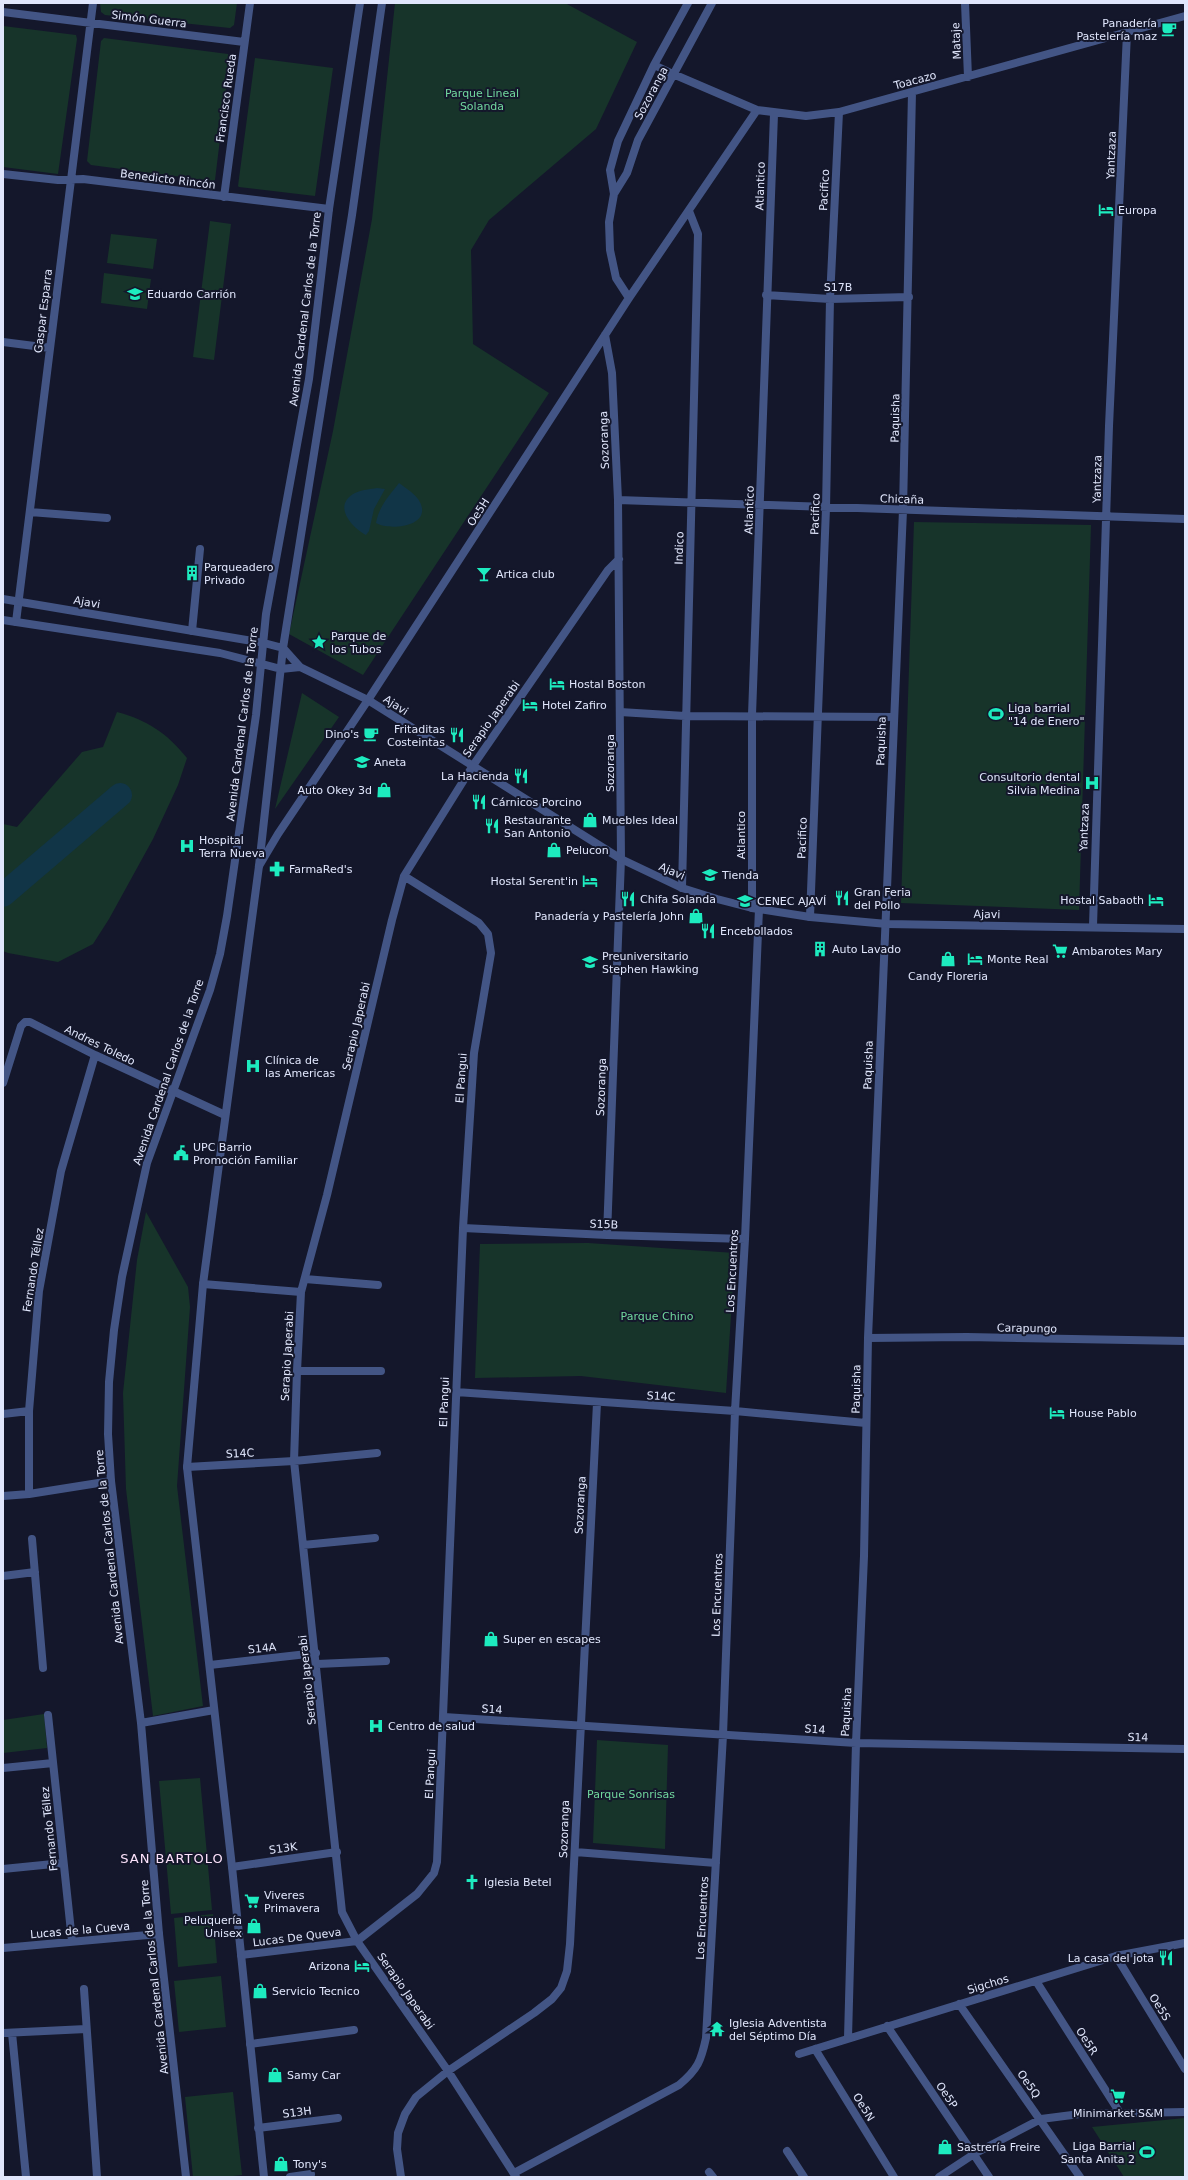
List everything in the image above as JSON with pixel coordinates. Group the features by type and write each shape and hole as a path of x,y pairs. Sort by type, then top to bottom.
{"street":[{"name":"Gaspar Esparra","path":"16,622 93,3"},
{"name":"Francisco Rueda","path":"224,197 250,3"},
{"name":"Avenida Cardenal Carlos de la Torre","path":"186,2177 159,1934 141,1723 110,1481 108,1434 114,1330 122,1277 147,1163 210,990 220,954 256,715 260,662 264,643 266,614 309,379 329,209 360,3"},
{"path":"264,2177 232,1867 187,1467 203,1284 259,866 283,648 352,215 382,3"},
{"name":"Sozoranga","path":"629,298 616,278 610,250 609,222 614,194 610,170 618,141 654,65 688,3"},
{"name":"Sozoranga","path":"614,194 627,173 638,140 712,3"},
{"name":"Mataje","path":"965,3 968,77"},
{"name":"Simón Guerra","path":"3,12 244,42"},
{"name":"Toacazo","path":"654,65 757,110 774,114 806,116 839,112 1185,16"},
{"name":"Yantzaza","path":"1093,926 1107,517 1127,33"},
{"name":"Paquisha","path":"848,2038 856,1743 864,1556 868,1338 887,924 893,717 903,510 909,297 912,92"},
{"path":"605,335 757,110"},
{"name":"Pacifico","path":"810,917 826,508 830,299 839,112"},
{"name":"Atlantico","path":"755,908 752,715 766,295 774,114"},
{"name":"Benedicto Rincón","path":"3,174 58,180 83,179 329,209"},
{"name":"Indico","path":"682,888 685,716 698,234 689,211"},
{"name":"S17B","path":"766,295 830,299 909,297"},
{"name":"Sozoranga","path":"605,335 612,373 618,500 621,859 607,1235"},
{"name":"Oe5H","path":"259,866 278,834 368,700 605,335"},
{"path":"3,342 50,348"},
{"name":"Chicaña","path":"618,500 760,506 1185,519"},
{"path":"30,512 107,518"},
{"path":"192,631 200,549"},
{"name":"Serapio Japerabi","path":"515,2175 448,2071 357,1941 342,1912 316,1653 294,1462 301,1292 327,1195 392,920 404,876 472,766 608,570 619,560"},
{"name":"Ajavi","path":"3,599 264,643 283,648 300,667 368,700 621,859 682,888 755,908 810,917 887,924 1093,926 1185,929"},
{"path":"3,620 220,654 260,662 281,669 300,667"},
{"path":"620,712 685,716 818,715 893,717"},
{"name":"El Pangui","path":"357,1941 417,1894 434,1873 437,1854 444,1717 463,1228 474,1053 490,966 491,940 479,923 404,876"},
{"name":"Los Encuentros","path":"515,2175 679,2084 692,2075 701,2061 706,2038 723,1734 735,1412 745,1239 755,908"},
{"name":"Andres Toledo","path":"3,1083 21,1026 25,1022 30,1022 95,1055 225,1115"},
{"name":"Fernando Téllez","path":"29,1494 29,1411 41,1276 61,1171 95,1055"},
{"name":"S15B","path":"463,1228 607,1235 745,1239"},
{"path":"305,1279 378,1285"},
{"path":"203,1284 301,1292"},
{"name":"Carapungo","path":"868,1338 967,1337 1185,1341"},
{"path":"297,1371 381,1371"},
{"name":"S14C","path":"456,1392 866,1423"},
{"name":"Sozoranga","path":"401,2177 396,2149 398,2133 405,2114 416,2097 448,2071 534,2013 552,1999 561,1988 567,1971 575,1852 597,1403"},
{"path":"3,1414 29,1411"},
{"name":"S14C","path":"187,1467 294,1462 377,1453"},
{"path":"3,1496 29,1494 110,1481"},
{"path":"303,1545 376,1538"},
{"path":"32,1539 44,1668"},
{"path":"3,1576 35,1572"},
{"name":"S14A","path":"210,1665 316,1653"},
{"path":"317,1664 386,1661"},
{"path":"141,1723 214,1710"},
{"name":"Fernando Téllez","path":"48,1715 72,1941"},
{"name":"S14","path":"444,1717 856,1743 1185,1749"},
{"path":"3,1768 53,1763"},
{"name":"S13K","path":"232,1867 337,1852"},
{"path":"575,1852 716,1863"},
{"path":"3,1869 64,1863"},
{"name":"Lucas de la Cueva","path":"3,1948 159,1934"},
{"name":"Lucas De Queva","path":"241,1956 357,1941"},
{"name":"Sigchos","path":"799,2054 1116,1956 1185,1943"},
{"name":"Oe5S","path":"1116,1956 1185,2069"},
{"name":"Oe5R","path":"1036,1981 1120,2113"},
{"path":"84,1989 97,2177"},
{"name":"Oe5Q","path":"960,2004 1080,2177"},
{"name":"Oe5P","path":"887,2026 989,2177"},
{"path":"3,2033 86,2029"},
{"path":"250,2044 354,2030"},
{"path":"12,2033 26,2177"},
{"name":"Oe5N","path":"815,2049 894,2177"},
{"path":"939,2177 974,2154 1041,2120 1080,2114 1185,2112"},
{"name":"S13H","path":"258,2128 338,2118"},
{"path":"787,2151 804,2177"},
{"path":"290,2177 310,2174"}],"green space":[{"path":"100,3 237,3 234,25 230,28 105,15 101,12"},
{"name":"Parque Lineal Solanda","path":"395,3 565,3 637,42 596,129 489,220 471,250 473,344 549,393 363,675 289,634 333,431 372,219"},
{"path":"3,26 76,35 77,39 58,174 3,167"},
{"path":"104,38 228,54 230,57 215,180 212,181 91,165 87,161 101,41"},
{"path":"255,58 333,68 315,196 238,186"},
{"path":"210,221 231,224 214,360 193,357"},
{"path":"111,234 157,239 153,269 107,263"},
{"path":"104,273 151,279 147,309 101,303"},
{"name":"Liga barrial \"14 de Enero\"","path":"914,522 1091,525 1079,910 901,903"},
{"path":"302,693 339,717 275,809"},
{"path":"117,712 147,723 172,741 187,758 178,785 153,839 109,919 93,944 58,962 3,951 3,824 17,827 82,752 103,747"},
{"path":"146,1212 188,1287 190,1307 177,1486 203,1706 153,1716 126,1489 123,1393 137,1260"},
{"name":"Parque Chino","path":"588,1243 735,1253 726,1393 581,1376 475,1378 480,1244"},
{"path":"44,1714 47,1748 3,1753 3,1720"},
{"name":"Parque Sonrisas","path":"597,1740 668,1745 665,1849 593,1843"},
{"path":"200,1778 212,1910 171,1914 159,1781"},
{"path":"213,1914 217,1963 178,1967 174,1918"},
{"path":"221,1976 226,2027 179,2032 174,1981"},
{"path":"233,2092 242,2175 225,2177 193,2177 185,2097"},
{"name":"Liga Barrial Santa Anita 2","path":"1185,2118 1185,2177 1124,2177 1092,2127"}],"water":[{"path":"399,483 419,500 422,508 421,515 418,520 404,526 396,527 376,523 379,511"},
{"path":"377,488 385,489 374,509 369,531 366,535 355,527 346,516 344,509 345,504 348,498 355,493"}],"waterway":[{"path":"3,895 120,795"}],"place":[{"name":"Panadería Pastelería maz","path":"1169,29"},
{"name":"Europa","path":"1106,210"},
{"name":"Eduardo Carrión","path":"135,294"},
{"name":"Parqueadero Privado","path":"192,573"},
{"name":"Artica club","path":"484,574"},
{"name":"Parque de los Tubos","path":"319,642"},
{"name":"Hostal Boston","path":"557,684"},
{"name":"Hotel Zafiro","path":"530,705"},
{"name":"Liga barrial \"14 de Enero\"","path":"996,714"},
{"name":"Dino's","path":"371,734"},
{"name":"Fritaditas Costeintas","path":"457,735"},
{"name":"Aneta","path":"362,762"},
{"name":"La Hacienda","path":"521,776"},
{"name":"Consultorio dental Silvia Medina","path":"1092,783"},
{"name":"Auto Okey 3d","path":"384,790"},
{"name":"Cárnicos Porcino","path":"479,802"},
{"name":"Muebles Ideal","path":"590,820"},
{"name":"Restaurante San Antonio","path":"492,826"},
{"name":"Hospital Terra Nueva","path":"187,846"},
{"name":"Pelucon","path":"554,850"},
{"name":"FarmaRed's","path":"277,869"},
{"name":"Tienda","path":"710,875"},
{"name":"Hostal Serent'in","path":"590,881"},
{"name":"Gran Feria del Pollo","path":"842,898"},
{"name":"Chifa Solanda","path":"628,899"},
{"name":"Hostal Sabaoth","path":"1156,900"},
{"name":"CENEC AJAVÍ","path":"745,901"},
{"name":"Panadería y Pastelería John","path":"696,916"},
{"name":"Encebollados","path":"708,931"},
{"name":"Auto Lavado","path":"820,949"},
{"name":"Ambarotes Mary","path":"1060,951"},
{"name":"Candy Floreria","path":"948,959"},
{"name":"Monte Real","path":"975,959"},
{"name":"Preuniversitario Stephen Hawking","path":"590,962"},
{"name":"Clínica de las Americas","path":"253,1066"},
{"name":"UPC Barrio Promoción Familiar","path":"181,1153"},
{"name":"House Pablo","path":"1057,1413"},
{"name":"Super en escapes","path":"491,1639"},
{"name":"Centro de salud","path":"376,1726"},
{"name":"Iglesia Betel","path":"472,1882"},
{"name":"Viveres Primavera","path":"252,1901"},
{"name":"Peluquería Unisex","path":"254,1926"},
{"name":"La casa del jota","path":"1166,1958"},
{"name":"Arizona","path":"362,1966"},
{"name":"Servicio Tecnico","path":"260,1991"},
{"name":"Iglesia Adventista del Séptimo Día","path":"717,2029"},
{"name":"Samy Car","path":"275,2075"},
{"name":"Minimarket S&M","path":"1118,2096"},
{"name":"Sastrería Freire","path":"945,2147"},
{"name":"Liga Barrial Santa Anita 2","path":"1147,2152"},
{"name":"Tony's","path":"281,2164"}],"district":[{"name":"SAN BARTOLO","path":"172,1858"}]}
